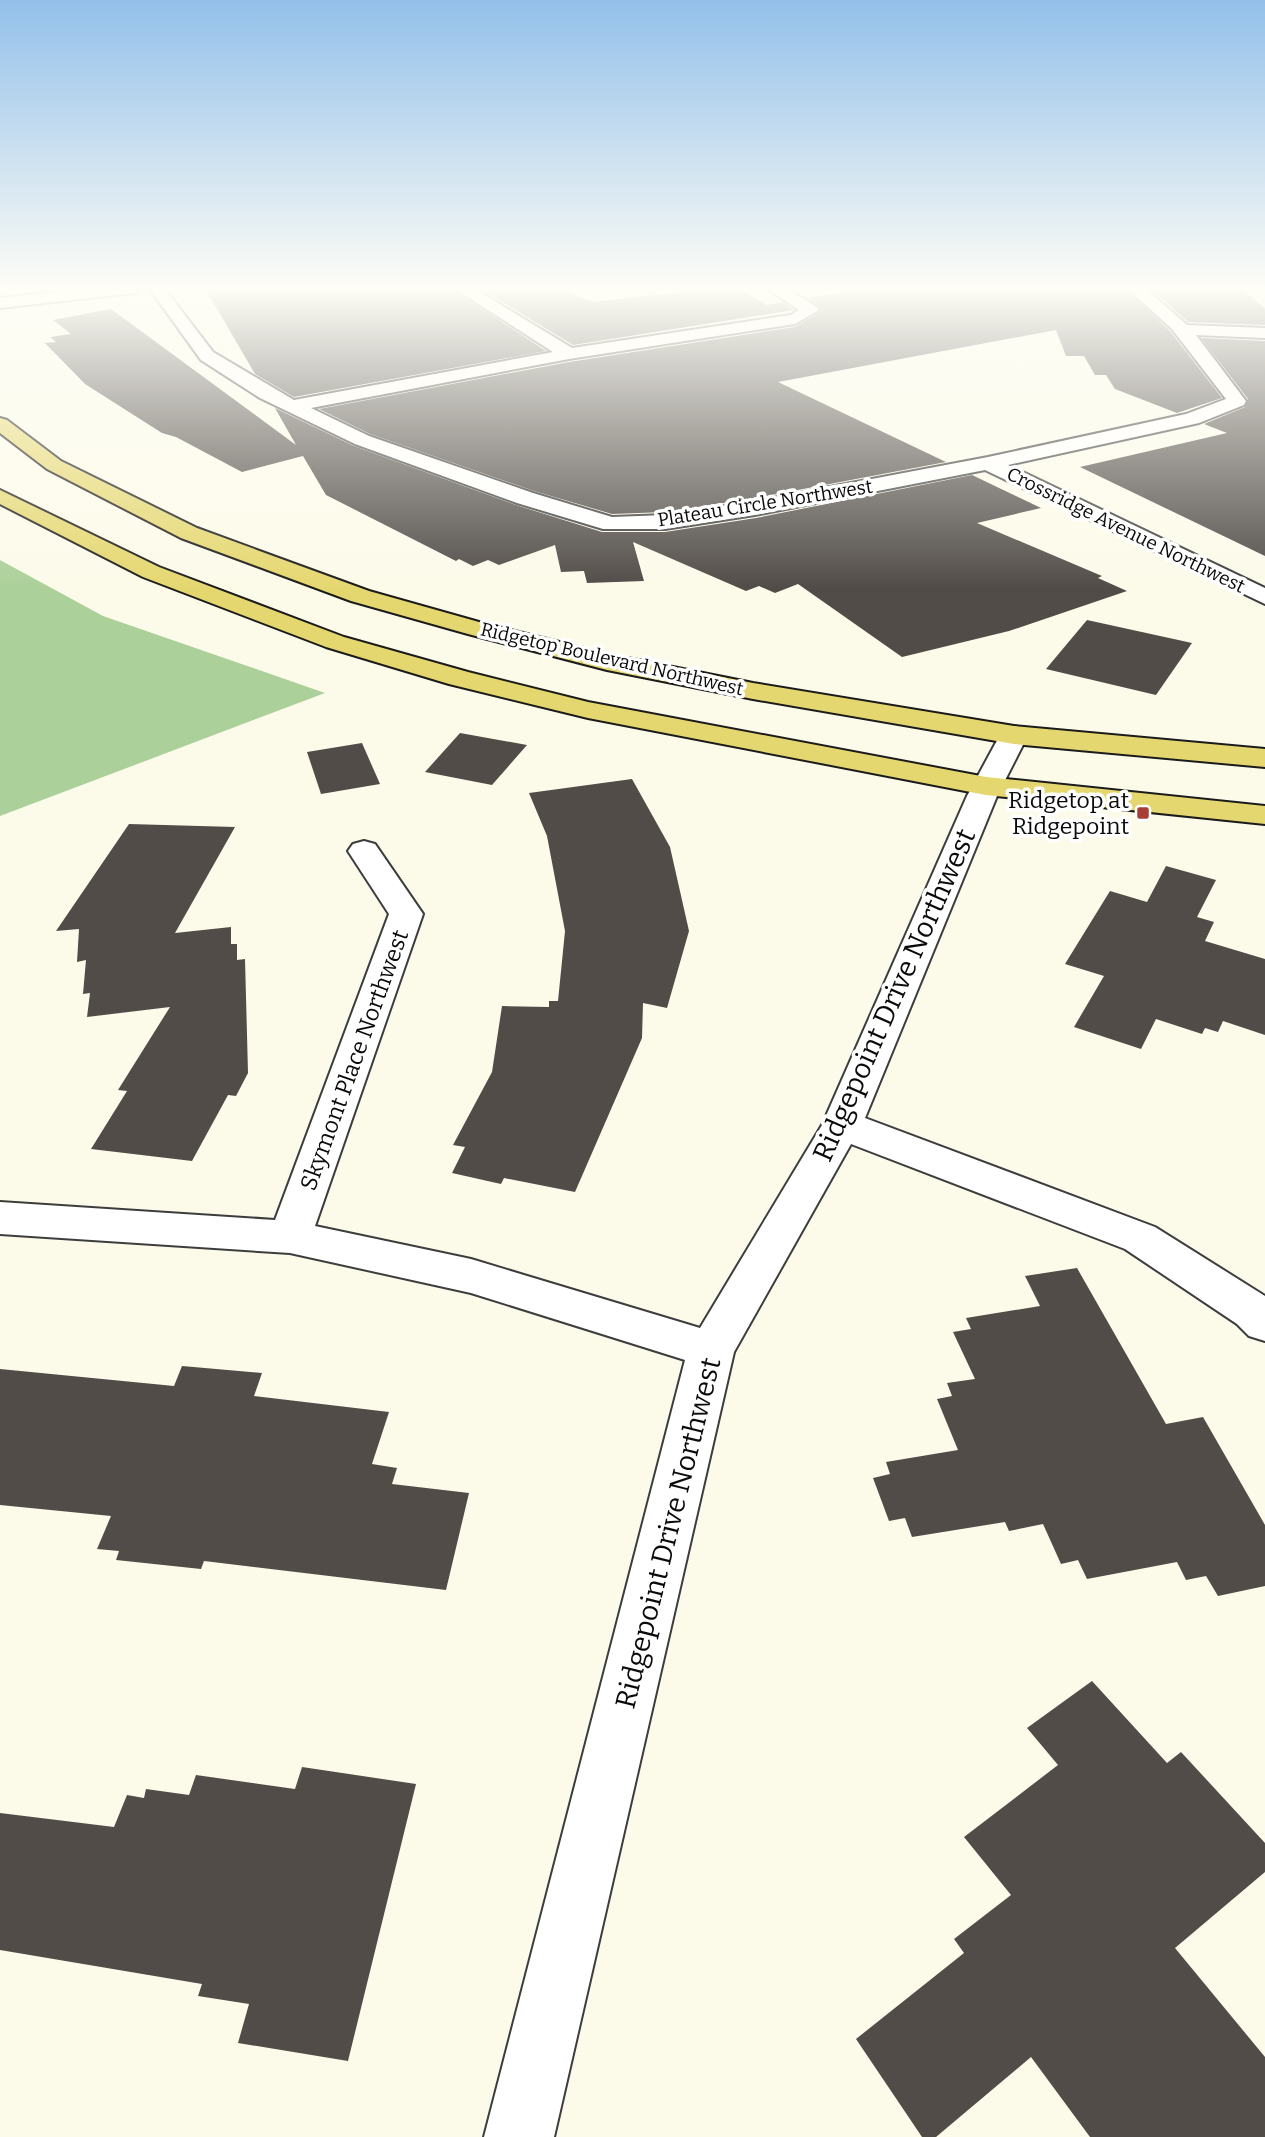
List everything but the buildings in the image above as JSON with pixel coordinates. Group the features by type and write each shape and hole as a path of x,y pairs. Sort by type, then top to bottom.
{"main road":[{"name":"Ridgetop Boulevard Northwest","path":"0,424 54,465 189,533 360,596 607,662 753,691 1014,735 1265,758"},
{"path":"0,496 151,572 348,646 459,678 588,710 986,786 1265,815"}],"street":[{"name":"Plateau Circle Northwest","path":"257,388 362,440 525,498 611,524 665,522 755,508 988,463 1192,419 1237,401 1227,388"},
{"path":"295,405 388,388"},
{"name":"Crossridge Avenue Northwest","path":"988,463 1265,597"},
{"name":"Ridgepoint Drive Northwest","path":"519,2137 711,1350 842,1125 986,786 1014,735"},
{"name":"Skymont Place Northwest","path":"290,1237 406,914 364,851"},
{"path":"842,1125 1140,1238 1253,1311 1265,1323"},
{"path":"0,1218 290,1237 471,1276 711,1350"}],"green space":[{"path":"0,560 103,616 325,693 0,816"}],"place":[{"name":"Ridgetop at Ridgepoint","path":"1143,813"}]}
